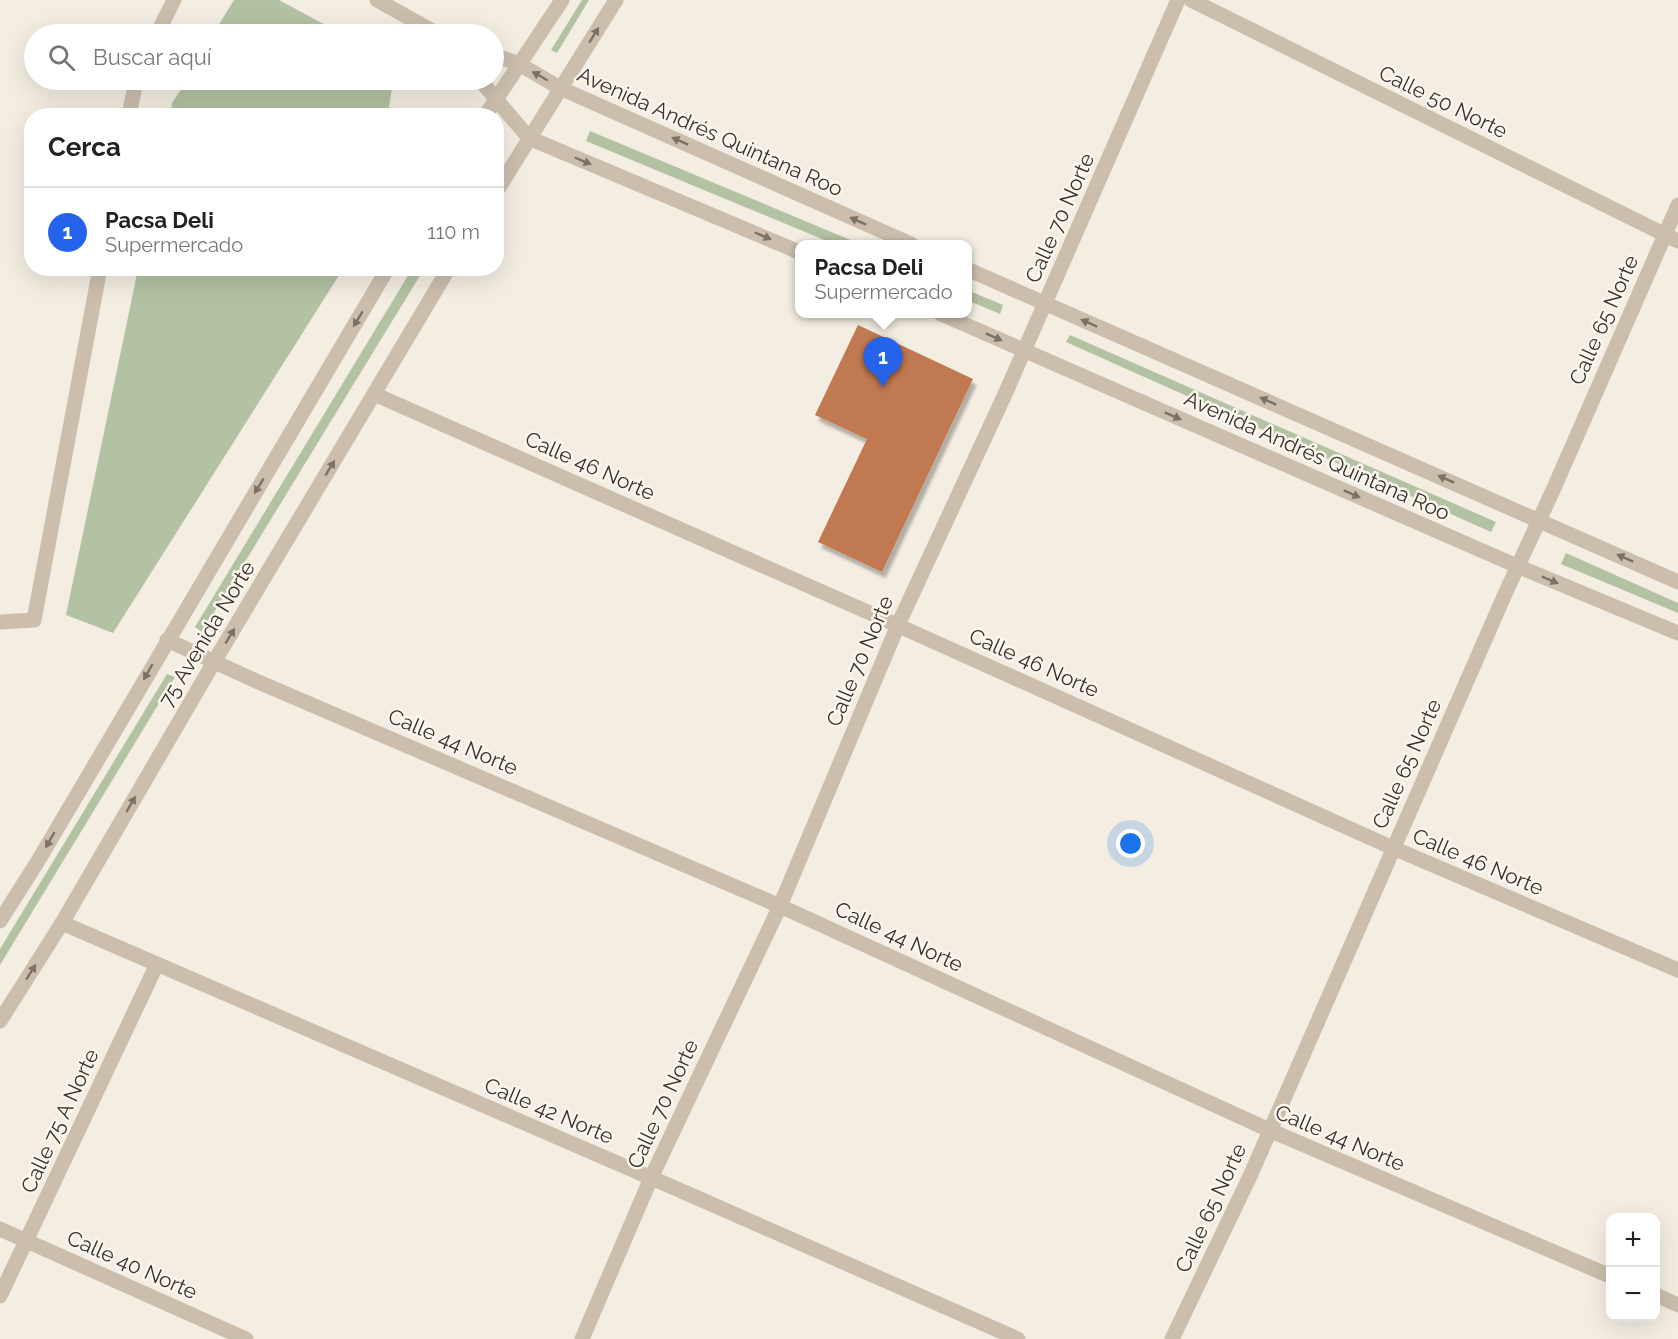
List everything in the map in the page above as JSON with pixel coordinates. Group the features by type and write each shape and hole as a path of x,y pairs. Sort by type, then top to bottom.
{"street":[{"path":"162,24 174,0"},
{"path":"376,0 420,24"},
{"path":"504,86 562,0"},
{"path":"504,179 616,0"},
{"name":"Calle 70 Norte","path":"582,1339 651,1178 780,906 898,625 1006,392 1178,0"},
{"name":"Calle 50 Norte","path":"1191,0 1671,238"},
{"name":"Avenida Andrés Quintana Roo","path":"504,59 519,64 561,88 902,240"},
{"path":"131,108 134,90"},
{"path":"489,90 530,138 795,250"},
{"path":"490,108 501,90"},
{"name":"Calle 65 Norte","path":"1172,1339 1251,1174 1517,566 1671,238 1678,205"},
{"name":"Avenida Andrés Quintana Roo","path":"972,271 1678,582"},
{"path":"0,622 34,620 98,276"},
{"name":"75 Avenida Norte","path":"0,921 38,861 383,276"},
{"name":"75 Avenida Norte","path":"0,1021 62,923 214,662 444,276"},
{"name":"Avenida Andrés Quintana Roo","path":"950,318 1517,566 1678,633"},
{"name":"Calle 46 Norte","path":"374,394 898,625 1393,848 1678,970"},
{"name":"Calle 44 Norte","path":"167,639 214,662 780,906 1269,1130 1606,1274"},
{"name":"Calle 42 Norte","path":"62,923 1018,1339"},
{"name":"Calle 75 A Norte","path":"0,1296 157,964"},
{"name":"Calle 40 Norte","path":"0,1229 246,1339"},
{"path":"1660,1297 1678,1305"}],"green space":[{"path":"234,0 279,0 323,24 219,24"},
{"path":"582,0 589,0 557,53 551,50"},
{"path":"180,90 392,90 389,108 171,108"},
{"path":"590,131 850,240 824,240 586,141"},
{"path":"137,276 339,276 113,633 66,615"},
{"path":"408,276 420,276 202,632 195,627"},
{"path":"972,292 1003,305 1000,314 972,302"},
{"path":"1070,335 1496,522 1491,532 1066,342"},
{"path":"1566,553 1678,603 1678,613 1561,564"},
{"path":"167,674 175,677 0,965 0,949"}],"building":[{"path":"858,325 973,379 882,572 818,542 867,439 815,415"}],"place":[{"name":"Pacsa Deli","path":"883,387"}]}
